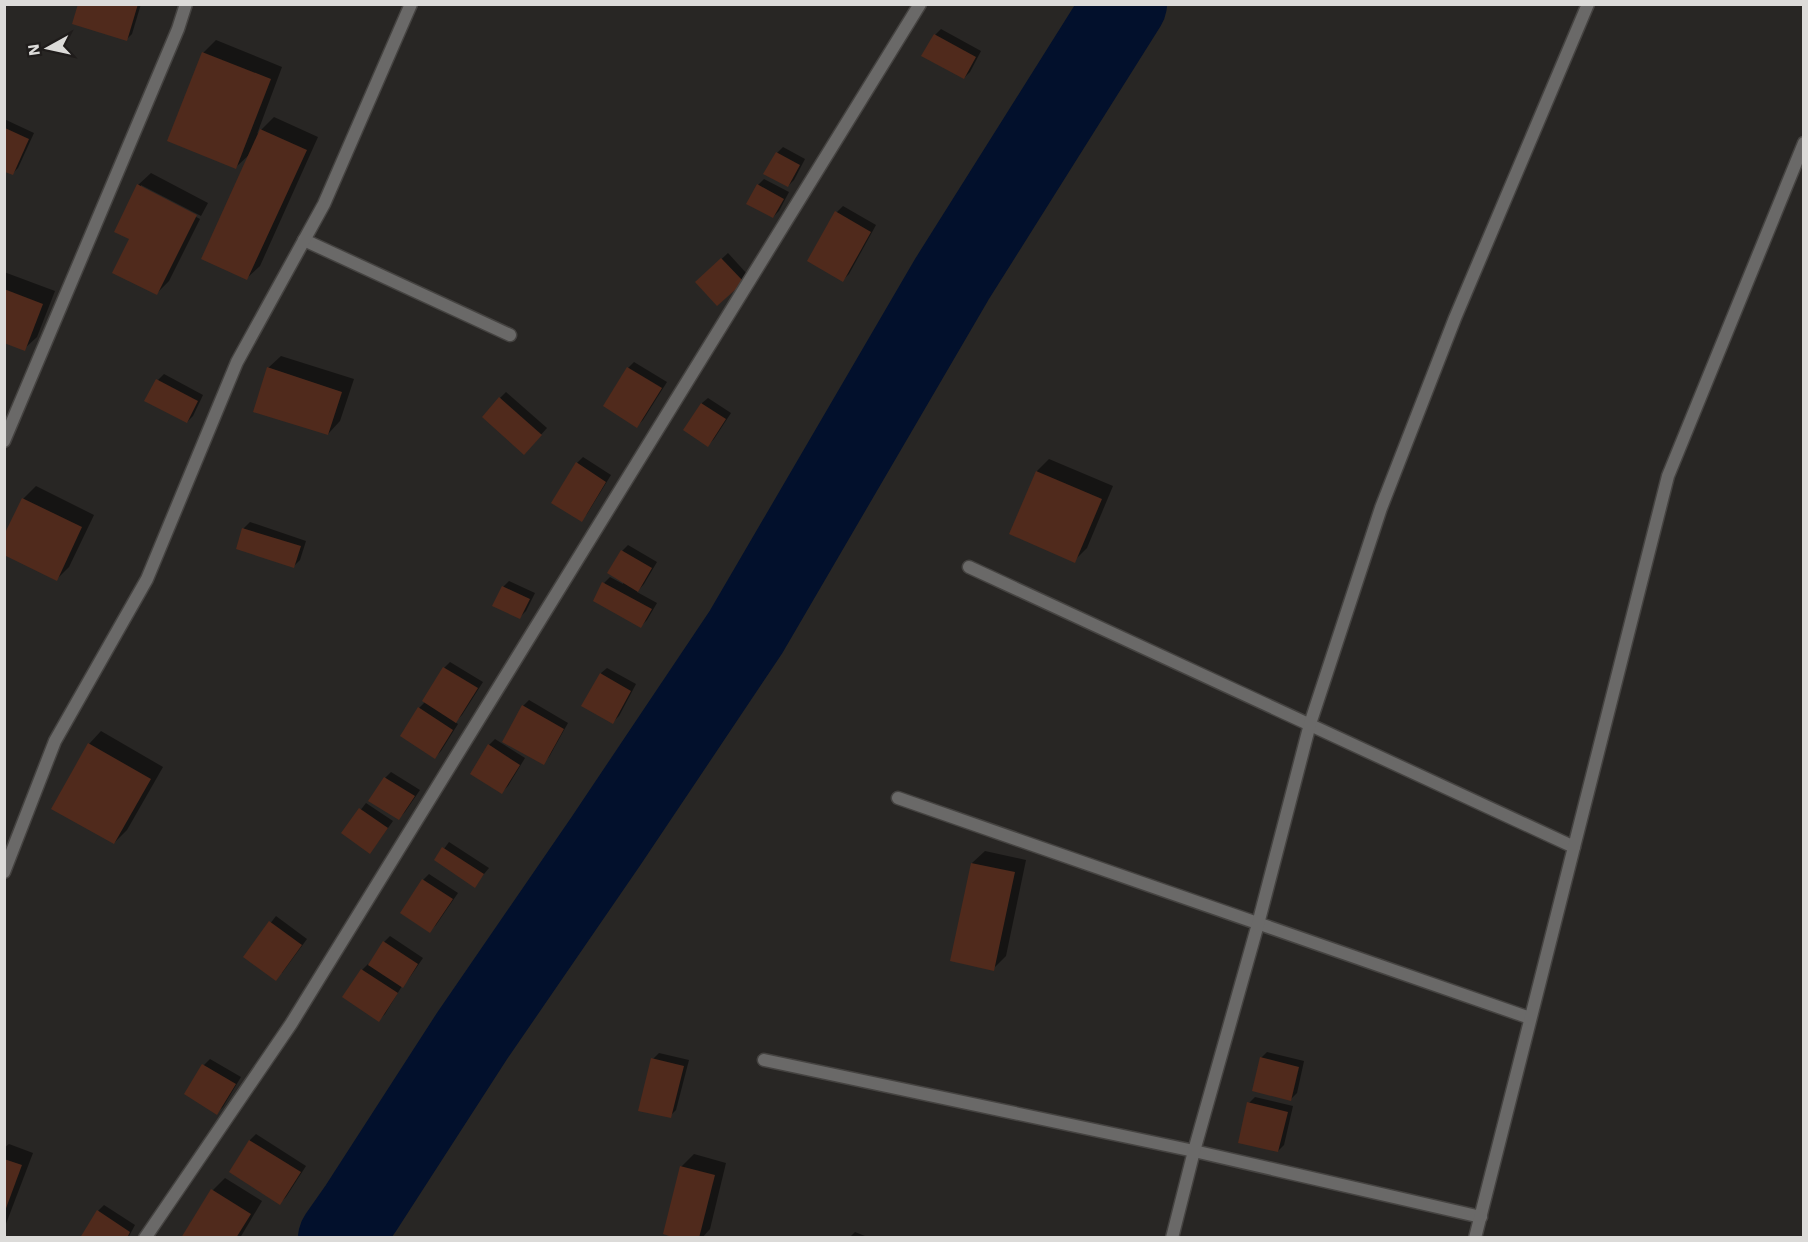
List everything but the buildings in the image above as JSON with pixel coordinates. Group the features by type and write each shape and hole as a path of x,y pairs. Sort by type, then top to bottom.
{"street":[{"path":"4,441 178,29 186,4"},
{"path":"4,872 55,741 147,579 237,362 324,204 411,4"},
{"path":"145,1238 291,1024 920,4"},
{"path":"1172,1238 1310,724 1381,507 1455,318 1588,4"},
{"path":"1475,1238 1668,476 1803,143"},
{"path":"304,240 510,335"},
{"path":"969,567 1574,847"},
{"path":"898,798 1530,1018"},
{"path":"764,1060 1194,1151 1481,1217"}],"waterway":[{"path":"340,1238 472,1036 746,632 952,279 1125,4"}]}
